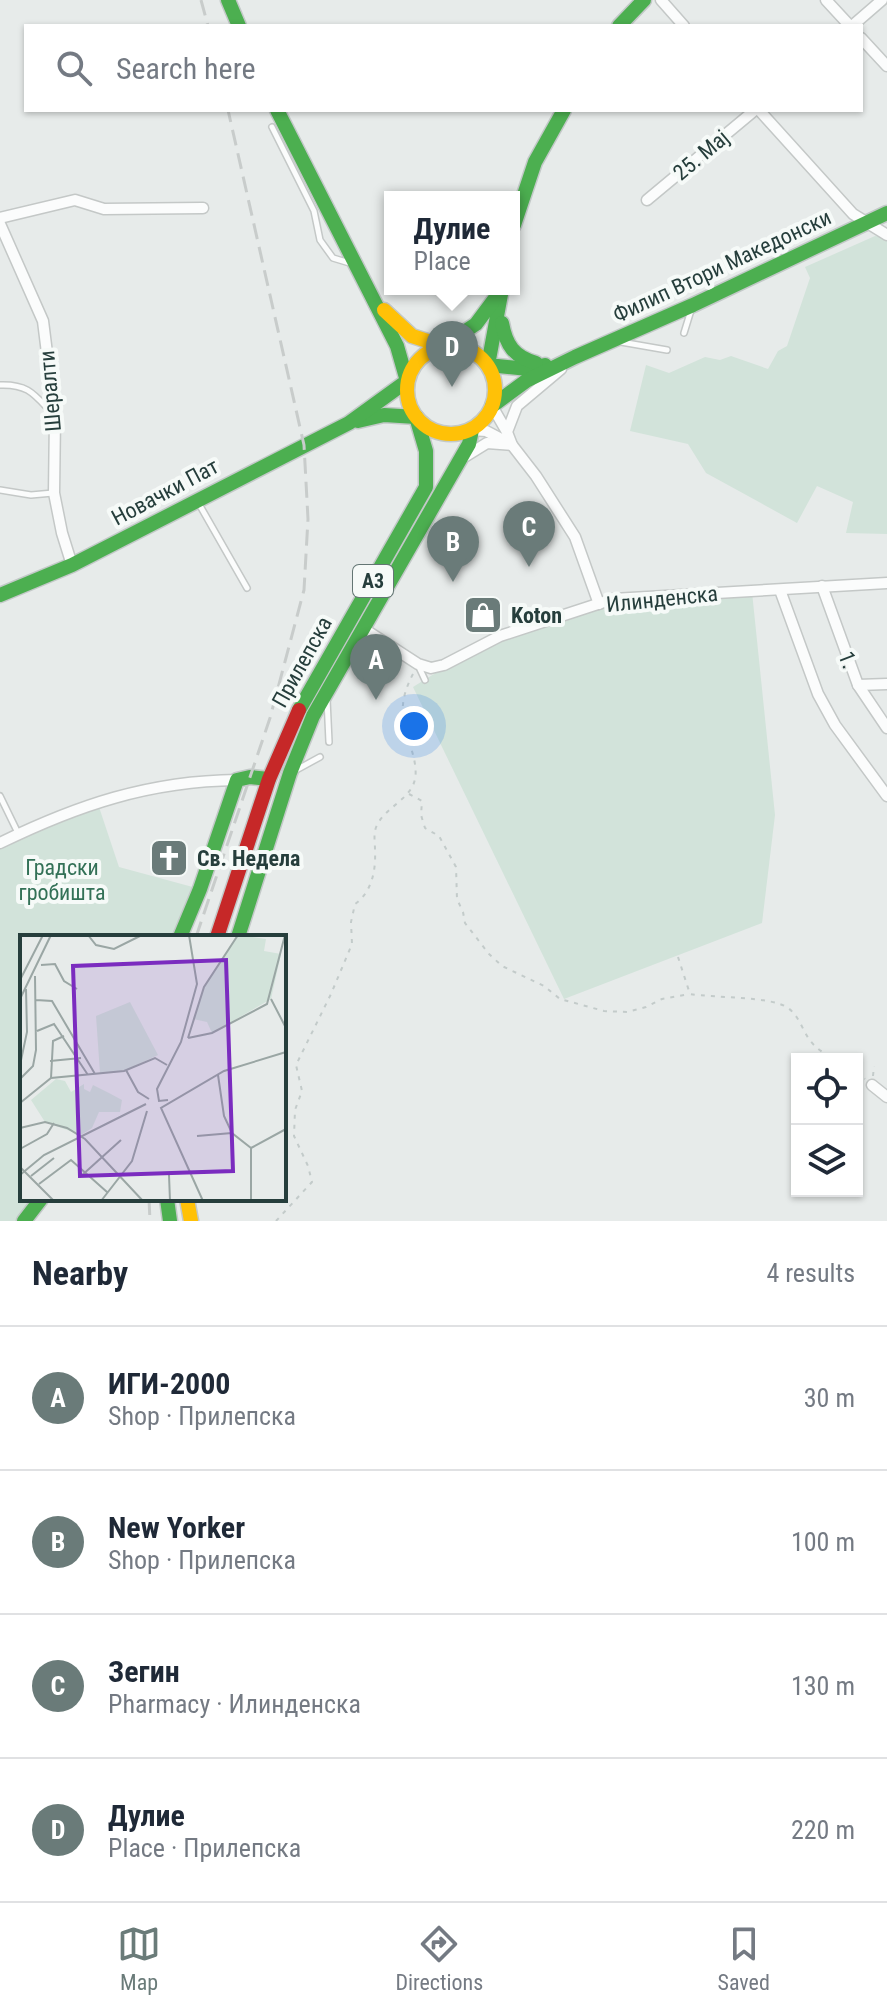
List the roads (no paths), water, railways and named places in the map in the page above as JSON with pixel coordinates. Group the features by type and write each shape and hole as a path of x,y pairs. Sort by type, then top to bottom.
{"main road":[{"path":"228,0 238,24"},
{"path":"621,24 644,0"},
{"name":"A3","path":"278,112 314,196 357,265 376,303 399,355 407,381 409,406 416,417"},
{"path":"520,207 535,162 563,112"},
{"name":"Филип Втори Македонски","path":"575,357 887,213"},
{"path":"349,423 407,381 420,358 476,324 498,295"},
{"path":"492,406 496,392 488,365 501,295"},
{"name":"A3","path":"376,303 412,336 443,346 468,349 488,365"},
{"path":"500,306 505,342 510,351 517,358 544,365"},
{"path":"389,393 398,371 399,355"},
{"path":"488,365 528,369 575,357"},
{"path":"492,406 526,381 575,357"},
{"name":"A3","path":"472,430 481,424 492,406"},
{"path":"349,423 384,415 416,417 435,432 447,435 472,430"},
{"path":"396,416 427,447"},
{"name":"Прилепска","path":"218,935 269,779 299,709 422,498 429,462 416,417"},
{"name":"Новачки Пат","path":"0,595 72,565 349,423"},
{"name":"Прилепска","path":"239,935 290,773 313,716 469,444 472,430"},
{"path":"181,935 237,780 250,777 269,779"},
{"path":"24,1221 39,1201"},
{"path":"167,1201 170,1221"},
{"path":"187,1201 191,1221"}],"street":[{"path":"661,0 682,24"},
{"path":"826,0 849,24"},
{"path":"853,24 882,0"},
{"path":"863,40 887,66"},
{"name":"25. Мај","path":"647,200 755,112"},
{"path":"759,112 853,214 887,235"},
{"name":"Шералти","path":"72,565 54,493 55,417 43,321 0,221 75,200 104,209 203,208"},
{"path":"507,432 517,406 575,357"},
{"path":"492,406 512,445 575,537 599,604"},
{"path":"472,430 486,431 512,445"},
{"path":"457,464 487,443 512,445"},
{"name":"Илинденска","path":"418,664 431,668 444,665 500,636 613,599 887,583"},
{"name":"1.","path":"822,586 858,685 887,728"},
{"path":"780,590 818,694 835,725 887,796"},
{"path":"364,629 418,664"},
{"path":"858,685 887,684"},
{"path":"0,843 97,801 140,789 237,780"},
{"path":"872,1085 887,1097"}],"lane":[{"path":"272,127 314,196 320,240 333,258 357,265"},
{"path":"684,333 693,305"},
{"path":"612,341 667,350"},
{"path":"0,385 19,385 31,391 55,417"},
{"path":"0,490 31,495 54,493"},
{"path":"197,500 247,588"},
{"path":"418,664 425,680"},
{"path":"326,692 330,712 329,742"},
{"path":"290,773 320,757"},
{"path":"0,796 19,834"}],"railway":[{"path":"201,0 207,24"},
{"path":"197,935 270,718 304,590 308,519 304,445 228,112"},
{"path":"149,1201 150,1221"}],"place":[{"name":"Дулие","path":"452,387"},
{"name":"Зегин","path":"529,567"},
{"name":"New Yorker","path":"453,582"},
{"name":"Koton","path":"483,615"},
{"name":"ИГИ-2000","path":"376,700"},
{"name":"Св. Недела","path":"169,858"}],"park label":[{"name":"Градски гробишта","path":"62,880"}]}
